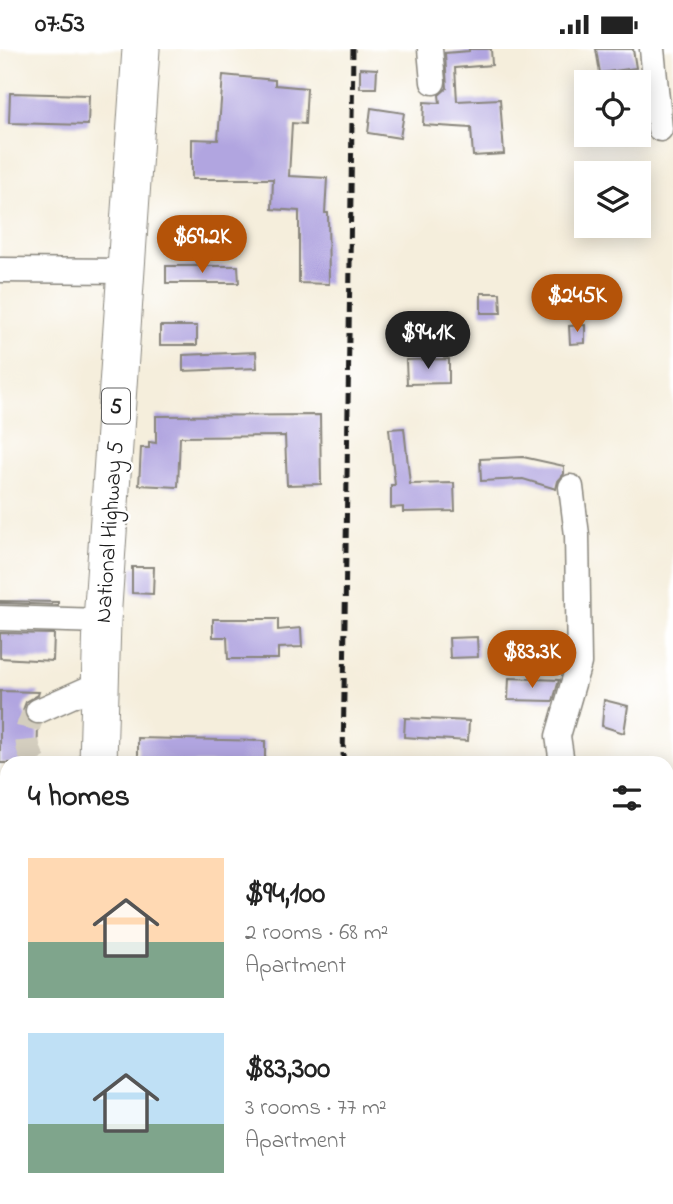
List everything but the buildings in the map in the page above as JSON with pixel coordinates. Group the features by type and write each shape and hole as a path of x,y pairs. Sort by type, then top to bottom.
{"highway":[{"name":"National Highway 5","path":"98,756 102,621 141,49"}],"street":[{"path":"430,49 433,82"},
{"path":"652,49 660,129"},
{"path":"0,270 125,271"},
{"path":"561,756 558,736 579,663 577,535 571,487"},
{"path":"0,618 102,621"},
{"path":"38,711 101,683"}],"tunnel":[{"path":"32,756 27,736 30,722 38,711"}],"railway":[{"path":"343,756 353,49"}]}
